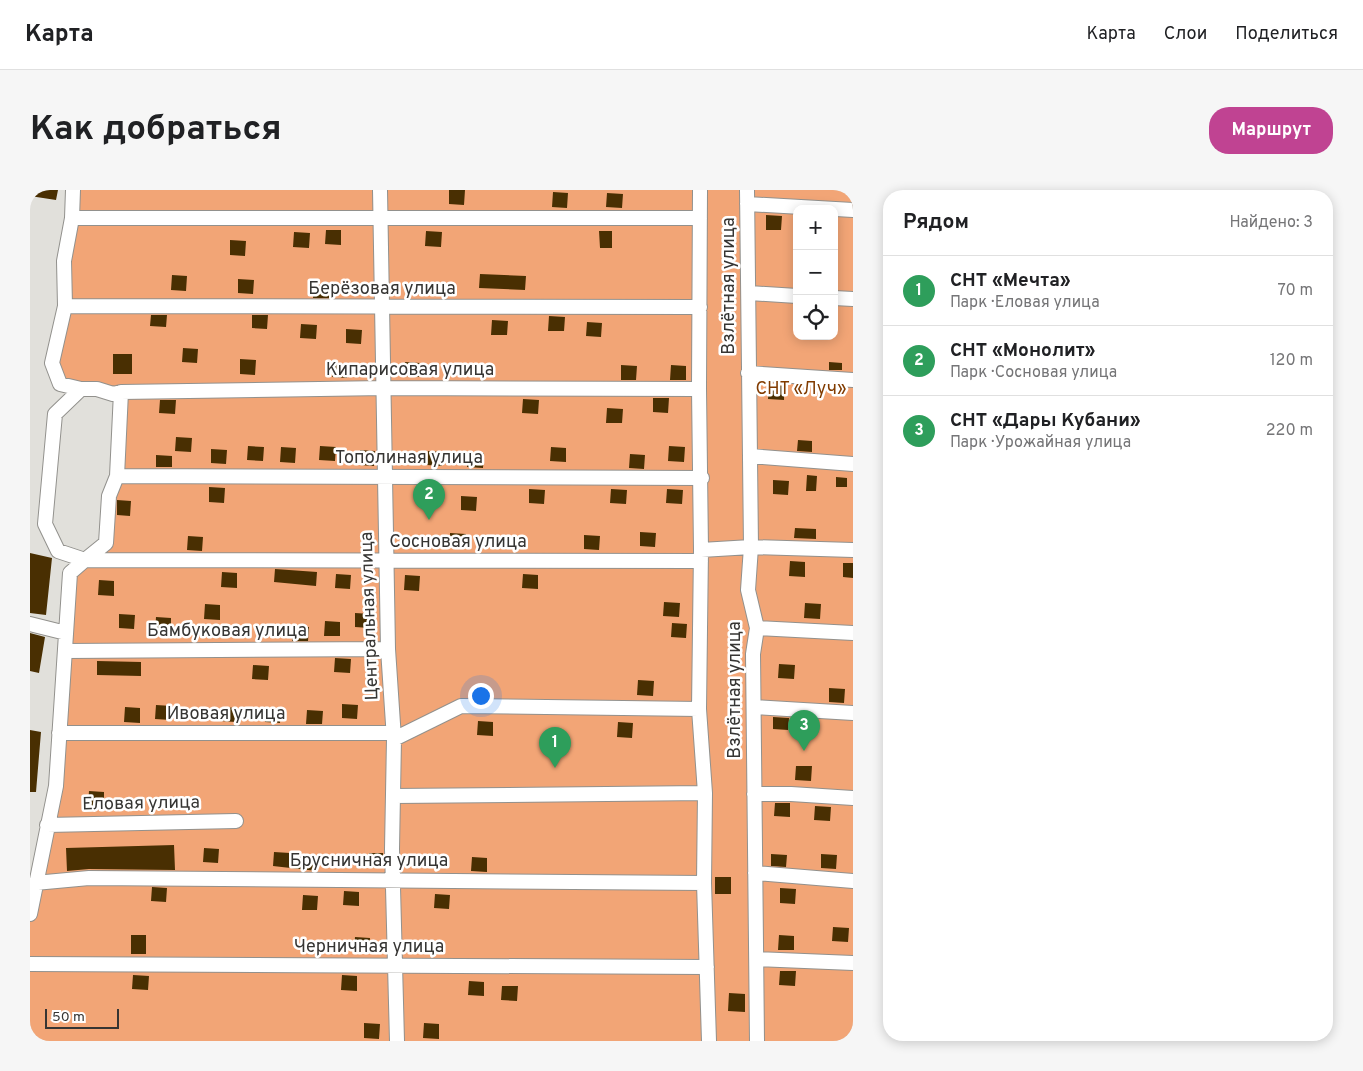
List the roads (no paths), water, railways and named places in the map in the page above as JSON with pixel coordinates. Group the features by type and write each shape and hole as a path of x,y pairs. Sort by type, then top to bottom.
{"street":[{"path":"65,306 64,261 72,218 73,190"},
{"name":"Центральная улица","path":"380,190 385,388 388,649 394,736 393,880 397,1041"},
{"path":"700,190 699,389 702,478 699,709 705,793 704,883 709,1041"},
{"path":"747,197 853,210"},
{"name":"Взлётная улица","path":"747,197 751,547 748,590 757,628 753,654 758,1041"},
{"path":"72,218 700,218"},
{"path":"749,293 793,296"},
{"path":"838,298 853,299"},
{"name":"Берёзовая улица","path":"65,306 700,307"},
{"name":"Кипарисовая улица","path":"65,306 52,363 60,384 81,390 97,389 113,394 121,392 385,388 699,389"},
{"path":"748,373 853,380"},
{"name":"Сосновая улица","path":"81,390 55,414 45,524 58,551 85,560 386,560 701,556 751,547 853,550"},
{"path":"30,914 56,786 70,573 106,543 109,496 117,476 121,392"},
{"path":"750,456 853,464"},
{"name":"Тополиная улица","path":"117,476 702,478"},
{"path":"30,624 66,633"},
{"path":"757,628 853,633"},
{"name":"Бамбуковая улица","path":"66,651 388,649"},
{"name":"Ивовая улица","path":"59,733 394,736 461,706 699,709"},
{"path":"755,707 853,713"},
{"path":"394,796 705,793"},
{"path":"754,794 853,798"},
{"name":"Еловая улица","path":"47,825 236,821"},
{"path":"755,873 853,881"},
{"name":"Брусничная улица","path":"35,882 89,878 704,883"},
{"path":"757,959 853,963"},
{"name":"Черничная улица","path":"30,964 707,967"}],"place":[{"name":"СНТ «Монолит»","path":"429,520"},
{"name":"СНТ «Дары Кубани»","path":"804,751"},
{"name":"СНТ «Мечта»","path":"555,768"}],"park label":[{"name":"СНТ «Луч»","path":"801,389"}]}
